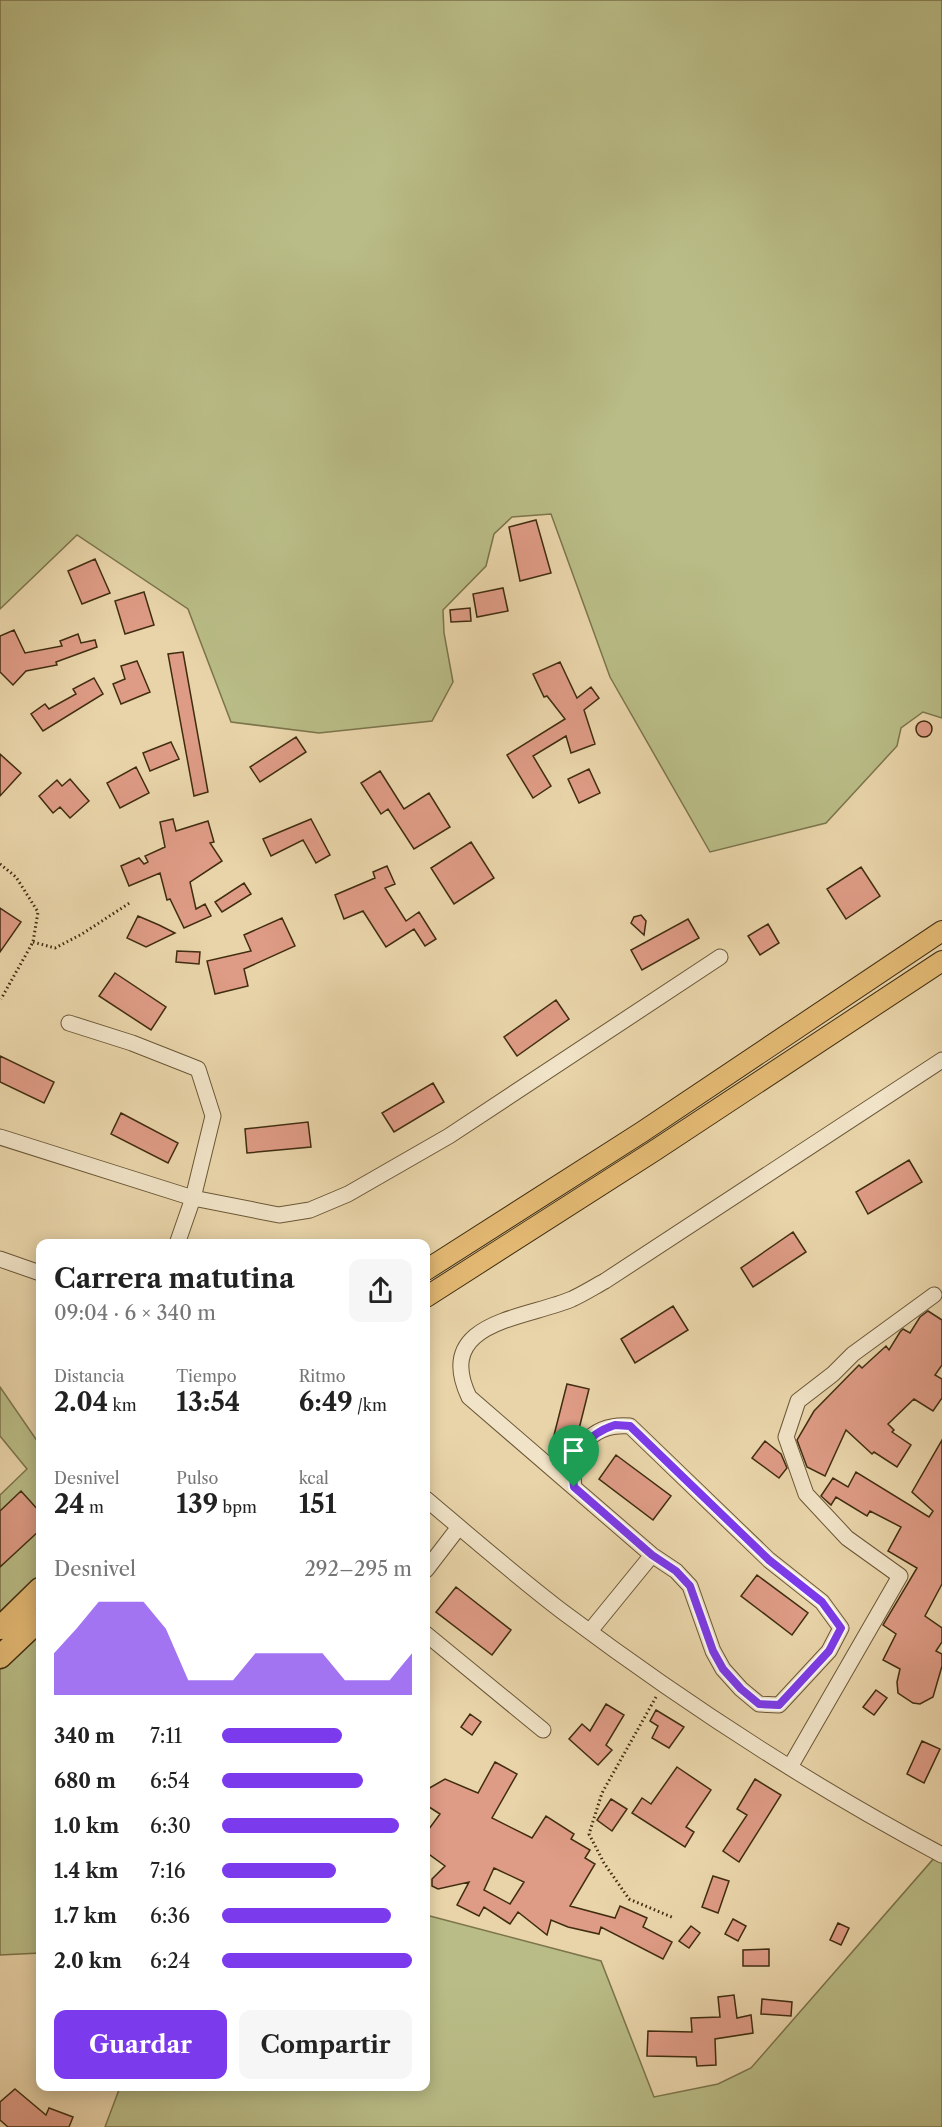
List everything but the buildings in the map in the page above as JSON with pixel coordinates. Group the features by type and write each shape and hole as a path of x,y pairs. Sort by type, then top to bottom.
{"highway":[{"path":"0,1628 36,1593"},
{"path":"0,1657 36,1622"}],"main road":[{"path":"430,1267 642,1132 941,931"},
{"path":"430,1294 654,1151 942,961"}],"street":[{"path":"0,1137 194,1198 279,1215 310,1210 348,1194 449,1136 720,957"},
{"path":"69,1023 132,1043 198,1069 213,1116 194,1198 179,1239"},
{"path":"574,1487 572,1470 580,1449 598,1430 615,1425 630,1426 769,1560 822,1602 841,1628 829,1651 779,1705 759,1704 723,1669 713,1651 690,1586 676,1571 652,1555 469,1397 459,1377 461,1355 474,1337 493,1323 571,1299 605,1281 942,1060"},
{"path":"0,1259 36,1272"},
{"path":"790,1767 900,1576 847,1538 806,1494 786,1437 798,1401 833,1374 853,1354 934,1296"},
{"path":"430,1503 590,1631 663,1682 790,1767 942,1855"},
{"path":"430,1565 459,1527"},
{"path":"590,1631 652,1555"},
{"path":"430,1637 543,1730"}],"path":[{"path":"0,864 16,877 38,912 33,942 0,999"},
{"path":"33,942 55,948 82,934 131,902"},
{"path":"663,1682 642,1725 602,1793 589,1834 604,1863 629,1899 674,1918"}],"green space":[{"path":"0,0 942,0 942,718 923,712 901,728 897,746 826,823 710,852 610,677 551,514 512,517 494,534 486,566 443,610 444,633 453,682 432,721 319,733 231,722 188,609 77,535 0,609"},
{"path":"0,1387 36,1439 36,1953 0,1955 0,1495 27,1469 0,1436"},
{"path":"942,1849 942,2127 105,2127 118,2091 430,2091 430,1916 601,1961 654,2097 718,2084 751,2068"}],"route":[{"path":"615,1425 630,1426 722,1517 769,1560 822,1602 841,1628 829,1651 779,1705 759,1704 723,1669 713,1651 690,1586 676,1571 652,1555 574,1487 572,1470 580,1449 598,1430 615,1425"}]}
